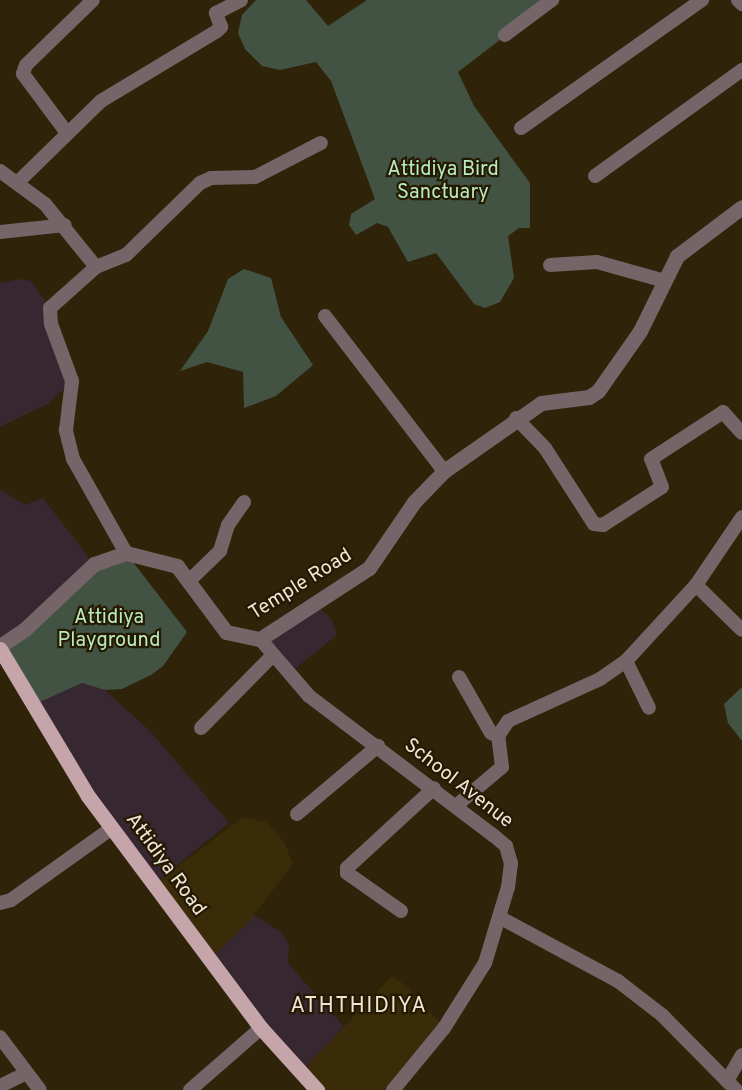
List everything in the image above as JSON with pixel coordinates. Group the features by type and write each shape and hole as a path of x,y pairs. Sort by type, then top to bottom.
{"main road":[{"name":"Attidiya Road","path":"0,647 65,761 112,828 261,1028 317,1090"}],"street":[{"path":"67,134 23,74 26,65 93,0"},
{"path":"17,183 101,101 217,31 221,27 216,13 241,0"},
{"path":"506,35 552,0"},
{"path":"521,128 702,0"},
{"path":"738,0 742,4"},
{"path":"595,176 742,70"},
{"path":"0,647 25,629 94,564 126,553 73,459 66,430 72,381 51,324 50,308 96,267 126,255 200,183 211,178 255,177 321,143"},
{"path":"0,171 65,225 96,267"},
{"name":"Temple Road","path":"126,553 177,566 190,580 226,632 260,639 369,568 414,502 444,471 516,418 542,403 589,397 598,391 640,331 662,280 677,256 742,207"},
{"path":"0,232 65,225"},
{"path":"550,265 597,262 662,280"},
{"path":"325,316 444,471"},
{"path":"516,418 545,448 594,524 603,525 662,487 651,459 723,412 742,434"},
{"path":"190,580 220,551 228,525 244,502"},
{"path":"457,805 502,767 498,736 508,721 600,679 626,661 696,585 742,517"},
{"path":"696,585 742,630"},
{"name":"School Avenue","path":"260,639 272,656 309,696 457,805 506,846 510,871 485,963 465,996 393,1090"},
{"path":"201,728 272,656"},
{"path":"626,661 649,708"},
{"path":"459,677 491,733 498,736"},
{"path":"297,814 378,746"},
{"path":"401,911 347,873 347,868 434,788"},
{"path":"0,903 11,900 112,828"},
{"path":"499,917 618,981 662,1015 731,1086 742,1056"},
{"path":"190,1090 261,1028"},
{"path":"0,1037 25,1074 40,1090"},
{"path":"0,1086 25,1074"}],"shaded area":[{"path":"19,279 31,281 50,308 72,381 49,403 0,427 0,283"},
{"path":"0,489 25,505 43,498 94,564 0,646"},
{"path":"316,604 332,620 337,635 288,674 261,643"},
{"path":"82,683 105,690 150,731 229,823 153,885 31,706"},
{"path":"243,817 266,822 284,842 293,864 246,925 209,960 153,885"},
{"path":"254,915 281,932 289,945 288,963 344,1027 301,1072 209,960"},
{"path":"392,976 408,987 444,1028 393,1090 317,1090 301,1072"}],"green space":[{"name":"Attidiya Bird Sanctuary","path":"256,0 306,0 328,26 367,0 552,0 458,72 474,106 530,183 530,228 519,228 508,236 514,278 500,302 485,308 474,304 436,253 408,262 388,227 377,223 356,235 349,225 351,214 375,199 331,81 316,62 280,70 262,66 245,49 238,33 242,15"},
{"path":"244,269 271,278 281,317 313,365 276,396 244,408 243,372 207,362 180,371 208,331 228,279"},
{"name":"Attidiya Playground","path":"126,553 187,632 163,666 151,675 122,689 105,690 82,683 31,706 0,649 94,564"},
{"path":"742,687 742,741 728,723 724,704"}],"district":[{"name":"ATHTHIDIYA","path":"359,1007"}]}
